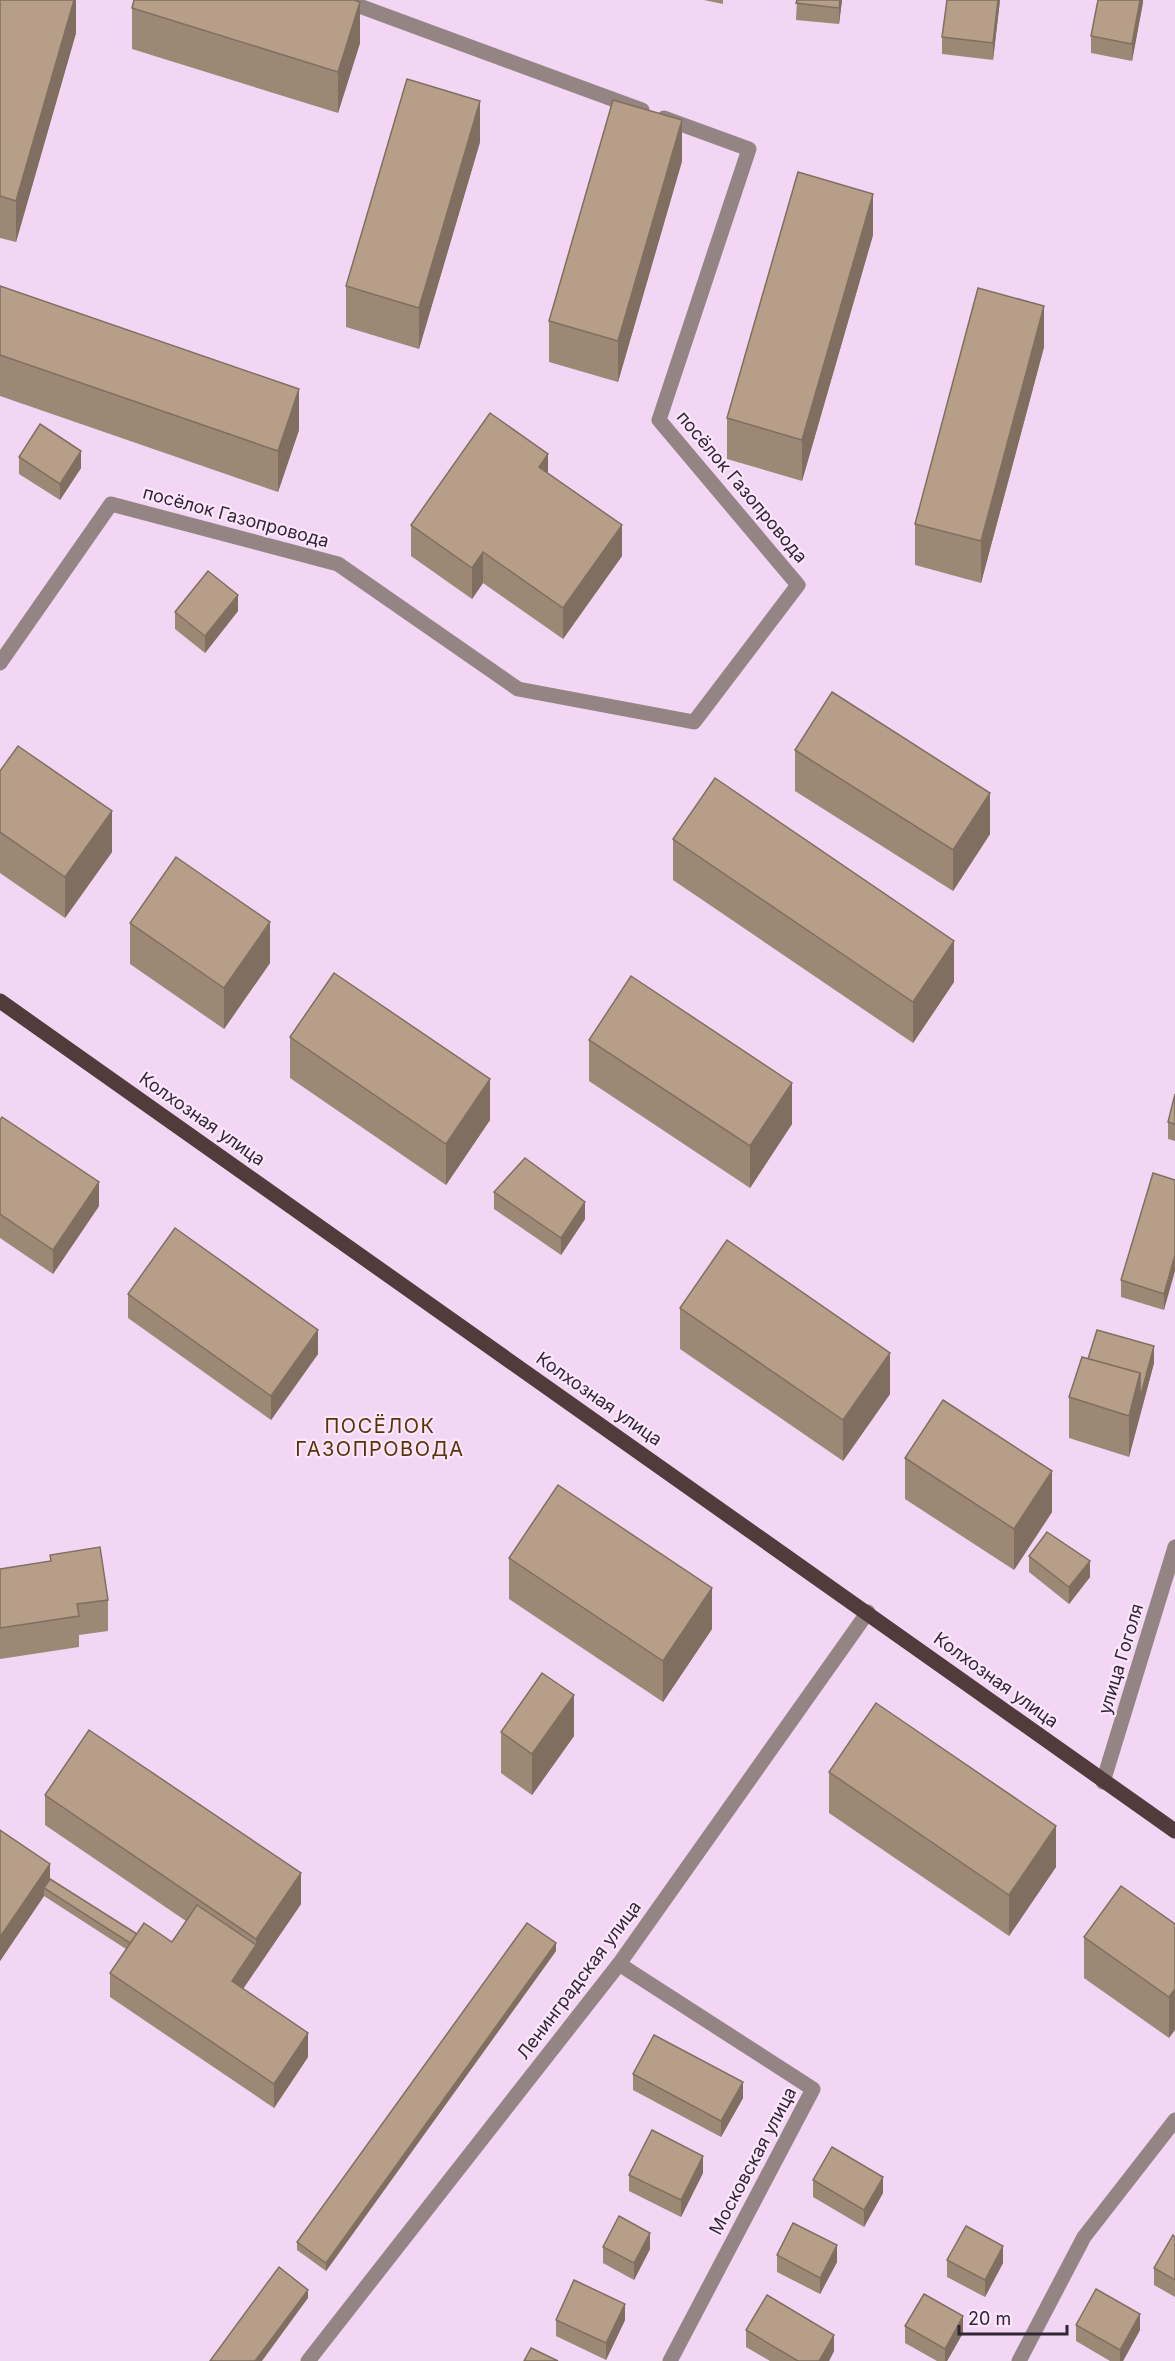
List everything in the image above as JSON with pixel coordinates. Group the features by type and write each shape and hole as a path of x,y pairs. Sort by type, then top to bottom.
{"main road":[{"name":"Колхозная улица","path":"0,1001 1175,1831"}],"street":[{"name":"посёлок Газопровода","path":"0,663 111,504 338,564 518,689 694,722 798,585 659,420 749,149 343,0"},
{"name":"улица Гоголя","path":"1103,1782 1175,1547"},
{"name":"Ленинградская улица","path":"308,2361 619,1964 868,1612"},
{"name":"Московская улица","path":"619,1964 813,2089 670,2361"},
{"path":"1019,2361 1084,2237 1175,2120"}],"building":[{"path":"0,0 74,0 16,201 0,196"},
{"path":"134,0 354,0 360,2 338,72 132,8"},
{"path":"797,0 840,0 839,8 796,3"},
{"path":"947,0 998,0 993,43 942,37"},
{"path":"1098,0 1140,0 1132,44 1091,36"},
{"path":"407,79 480,101 419,308 346,286"},
{"path":"613,100 682,120 618,341 549,321"},
{"path":"798,172 873,194 802,440 727,418"},
{"path":"0,286 299,389 278,451 0,355"},
{"path":"978,288 1044,306 981,541 915,524"},
{"path":"490,413 548,454 539,467 622,525 563,608 483,552 472,568 411,525"},
{"path":"40,424 81,451 60,484 19,457"},
{"path":"208,571 238,595 205,636 175,612"},
{"path":"832,692 990,793 953,850 795,750"},
{"path":"18,746 112,811 65,877 0,832 0,771"},
{"path":"715,778 954,941 913,1002 673,839"},
{"path":"176,857 270,922 224,988 130,923"},
{"path":"334,973 490,1079 446,1144 290,1037"},
{"path":"631,976 792,1083 750,1146 589,1040"},
{"path":"1175,1094 1175,1124 1168,1122"},
{"path":"2,1117 99,1182 53,1250 0,1214 0,1120"},
{"path":"525,1158 585,1202 561,1238 494,1192"},
{"path":"1153,1173 1175,1180 1175,1255 1164,1294 1121,1280"},
{"path":"175,1228 318,1330 271,1396 128,1294"},
{"path":"727,1240 890,1353 843,1420 680,1308"},
{"path":"1097,1330 1154,1346 1140,1398 1140,1373 1088,1359"},
{"path":"1082,1357 1140,1373 1129,1416 1069,1397"},
{"path":"943,1400 1052,1471 1014,1529 905,1458"},
{"path":"558,1485 712,1588 663,1661 509,1558"},
{"path":"1047,1532 1090,1561 1069,1587 1029,1556"},
{"path":"100,1547 108,1600 77,1604 79,1616 0,1628 0,1569 51,1561 50,1555"},
{"path":"542,1673 574,1695 532,1754 501,1732"},
{"path":"876,1703 1056,1826 1009,1895 829,1772"},
{"path":"89,1730 301,1873 256,1939 45,1795"},
{"path":"0,1830 50,1864 0,1937"},
{"path":"50,1879 137,1934 130,1943 44,1888"},
{"path":"1121,1886 1175,1924 1175,1989 1169,1997 1084,1937"},
{"path":"197,1905 256,1945 232,1981 308,2033 274,2084 110,1973 144,1923 172,1942"},
{"path":"527,1923 556,1943 326,2263 297,2242"},
{"path":"654,2035 743,2082 721,2121 633,2074"},
{"path":"652,2130 703,2156 681,2200 629,2175"},
{"path":"832,2147 883,2177 864,2210 813,2180"},
{"path":"619,2216 650,2233 634,2263 603,2247"},
{"path":"793,2223 837,2245 820,2278 777,2255"},
{"path":"966,2226 1003,2246 985,2280 947,2260"},
{"path":"1173,2235 1175,2237 1175,2280 1154,2268"},
{"path":"279,2267 308,2290 255,2361 210,2361"},
{"path":"574,2280 625,2304 606,2343 556,2320"},
{"path":"1096,2289 1140,2314 1120,2350 1076,2325"},
{"path":"924,2294 963,2316 945,2349 905,2326"},
{"path":"767,2295 834,2335 819,2361 798,2361 746,2330"},
{"path":"531,2348 558,2361 524,2361"}],"district":[{"name":"ПОСЁЛОК ГАЗОПРОВОДА","path":"380,1438"}]}
